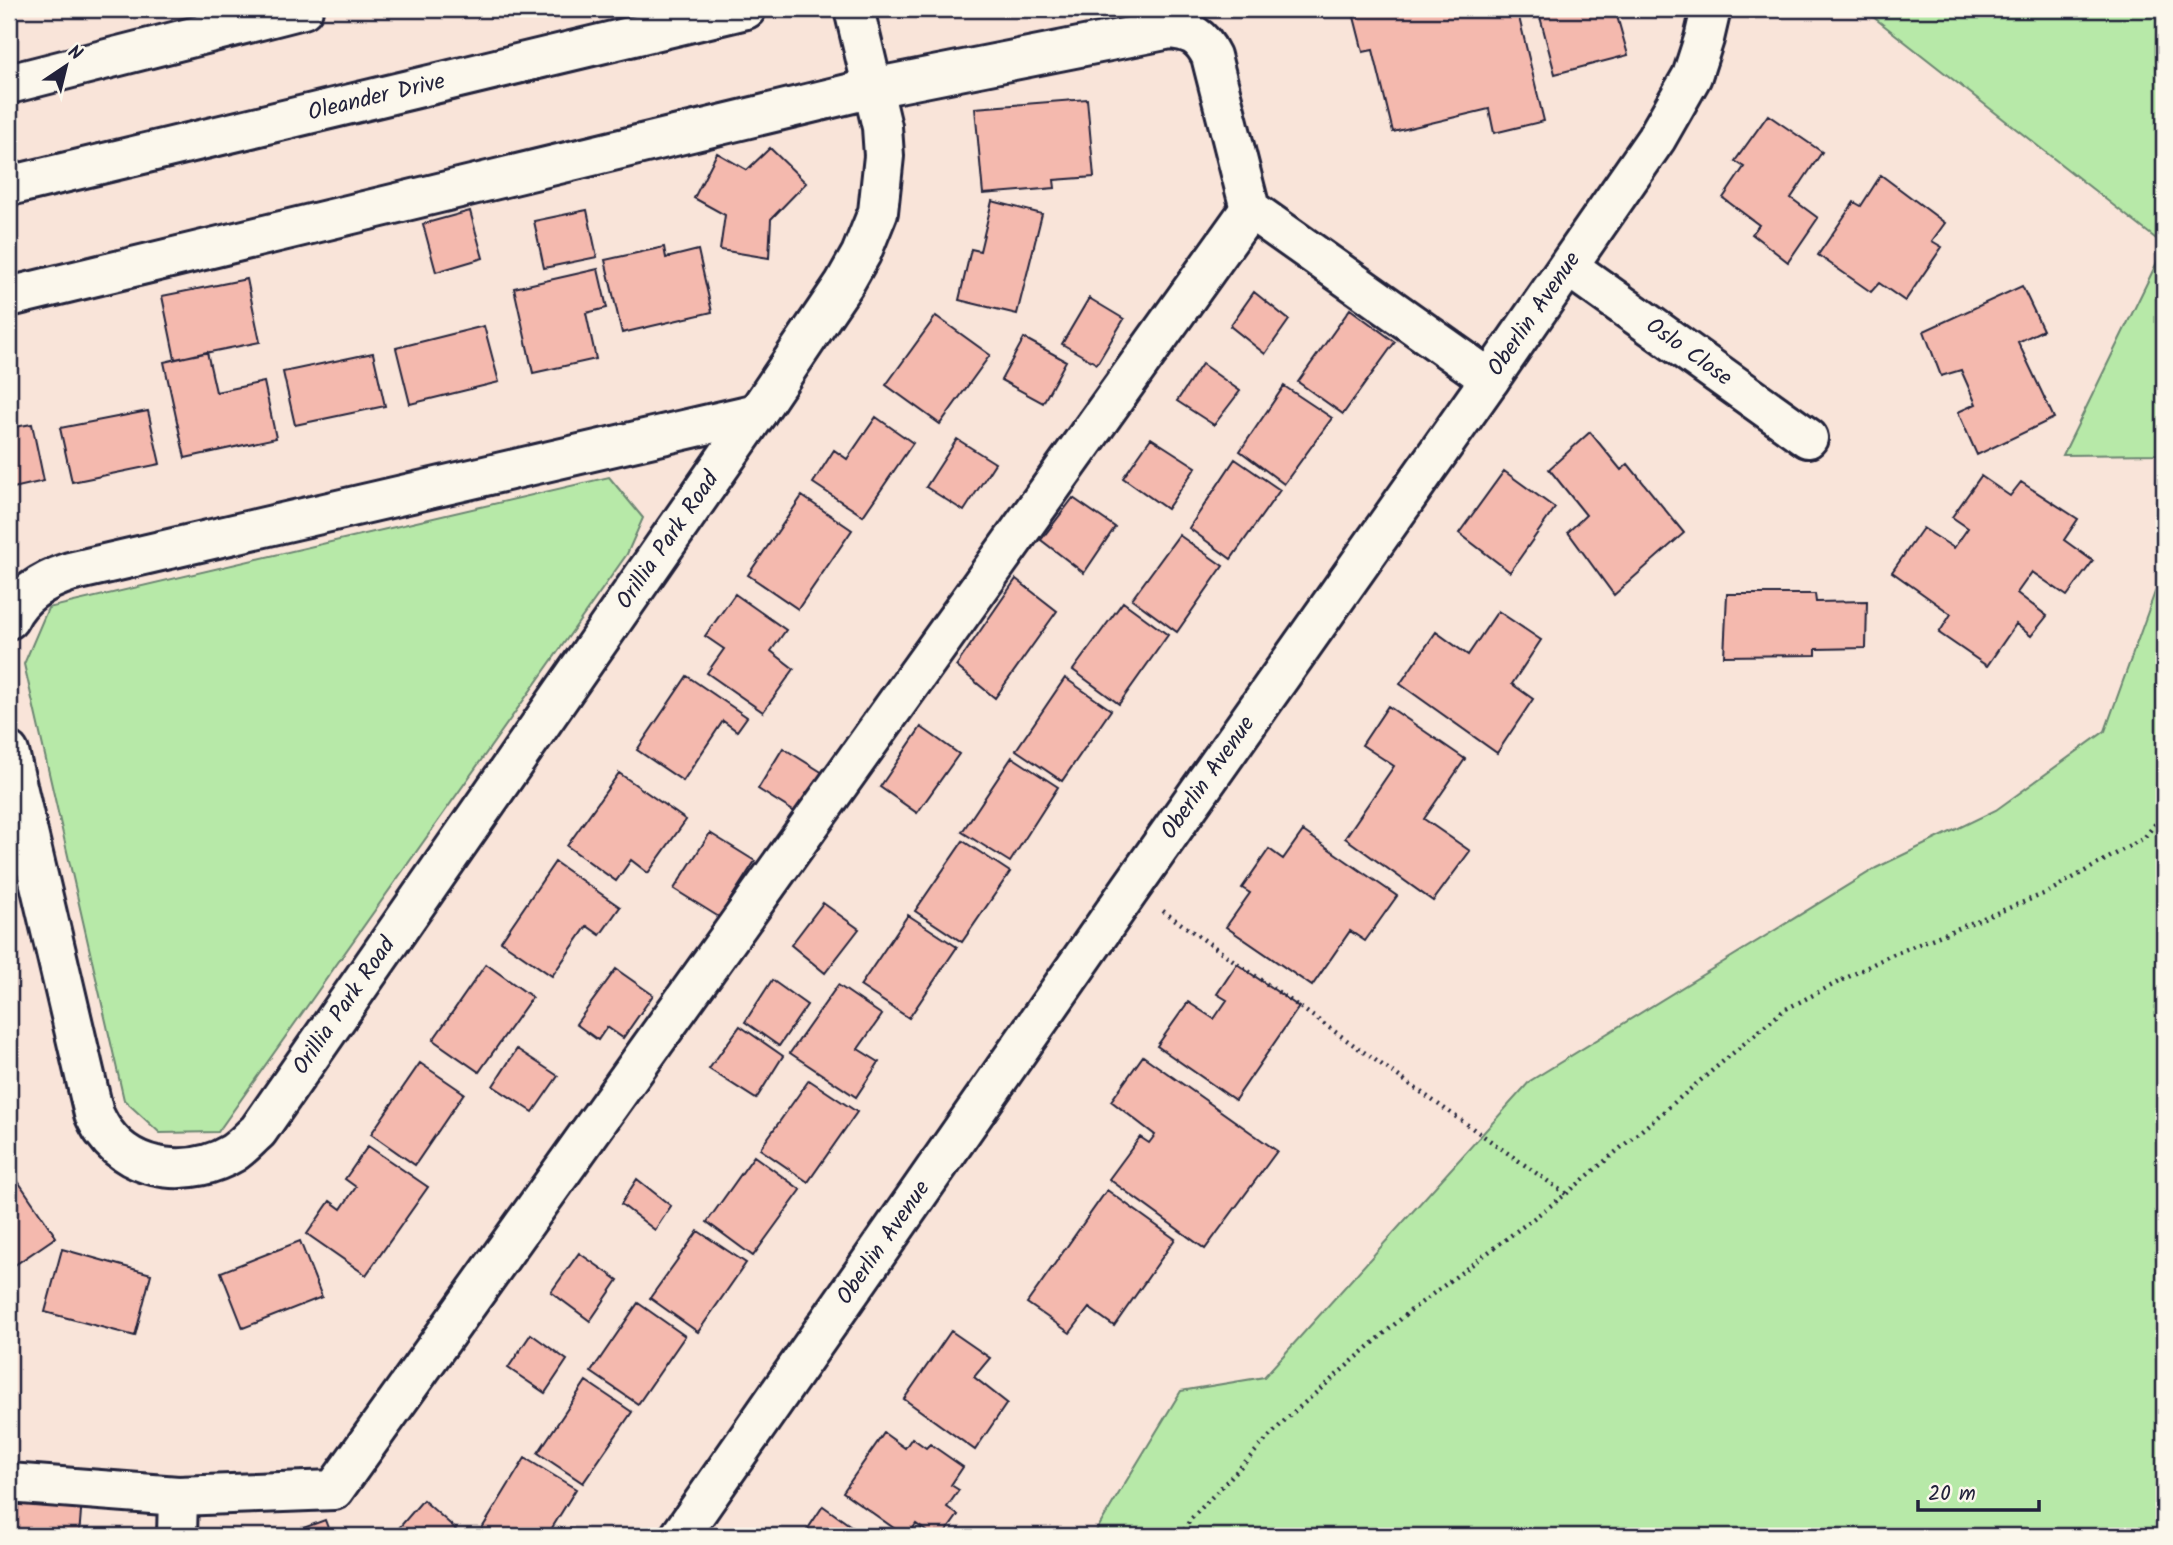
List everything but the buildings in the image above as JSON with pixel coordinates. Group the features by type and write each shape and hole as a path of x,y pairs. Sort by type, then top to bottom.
{"street":[{"path":"9,84 303,9"},
{"name":"Oleander Drive","path":"9,186 746,9"},
{"name":"Orillia Park Road","path":"9,752 94,1114 105,1135 125,1152 146,1164 178,1170 206,1165 234,1152 258,1132 844,284 871,232 878,212 884,156 882,127 854,9"},
{"name":"Oberlin Avenue","path":"680,1536 1131,888 1569,267 1676,106 1692,76 1711,9"},
{"path":"9,297 873,88 1170,29 1190,31 1204,41 1211,56 1250,209 1490,379"},
{"path":"9,1483 178,1496 334,1490 1250,209"},
{"name":"Oslo Close","path":"1569,267 1808,438"},
{"path":"9,618 23,598 40,585 70,572 757,413"},
{"path":"177,1536 178,1496"}],"path":[{"path":"1181,1536 1190,1520 1287,1418 1410,1311 1566,1194 1784,1010 1889,956 2046,893 2144,838 2164,813"},
{"path":"1131,888 1566,1194"}],"green space":[{"path":"1863,9 2164,9 2164,245"},
{"path":"2164,248 2164,454 2063,455"},
{"path":"609,477 643,518 627,554 218,1132 160,1133 124,1100 24,664 48,608"},
{"path":"2164,567 2164,1536 1093,1536 1181,1391 1264,1377 1530,1081 1876,868 1996,810 2105,731"}]}
